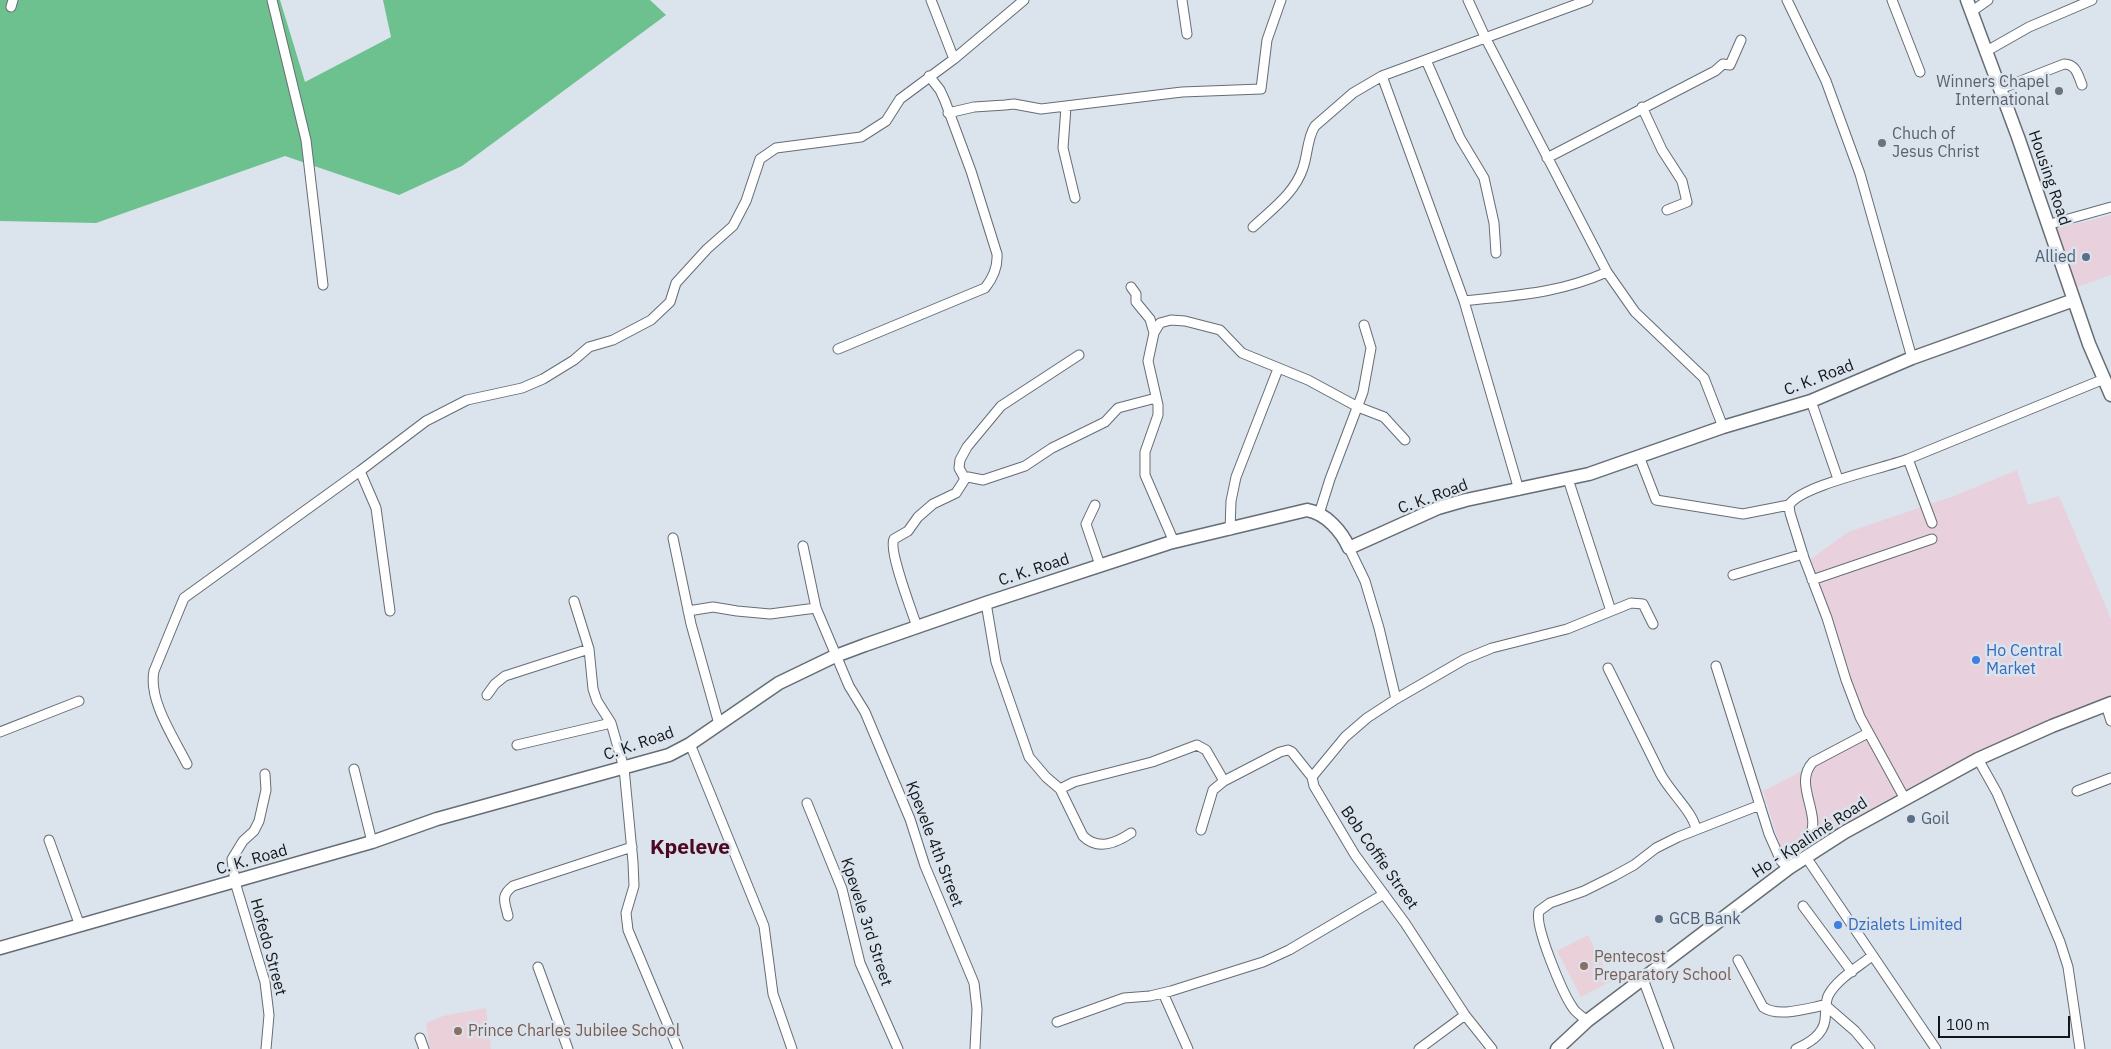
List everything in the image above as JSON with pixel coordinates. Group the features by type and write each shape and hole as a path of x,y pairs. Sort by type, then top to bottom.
{"street":[{"path":"272,0 306,140 323,285"},
{"path":"931,0 954,59"},
{"path":"187,764 155,698 152,681 154,671 184,598 426,422 467,400 522,388 543,380 574,360 589,347 613,340 651,320 670,302 676,284 707,249 732,226 746,201 760,160 776,148 860,137 886,121 900,99 954,59 1024,0"},
{"path":"1182,0 1187,34"},
{"path":"948,113 1014,104 1041,109 1182,92 1261,89 1267,40 1281,0"},
{"path":"1468,0 1546,158 1607,272 1635,312 1704,378 1723,427"},
{"path":"1252,227 1292,189 1303,168 1315,126 1353,93 1382,76 1588,0"},
{"path":"1787,0 1826,81 1860,174 1912,358"},
{"path":"1892,0 1920,72"},
{"path":"1969,6 1988,0"},
{"path":"1985,52 2029,27 2092,0"},
{"name":"Housing Road","path":"1969,6 2089,344 2111,395"},
{"path":"1546,158 1715,70 1723,64 1730,65 1741,40"},
{"path":"1426,60 1460,138 1484,178 1494,223 1496,253"},
{"path":"2000,89 2064,64 2075,67 2082,85"},
{"path":"838,349 984,288 993,279 997,268 997,254 971,171 940,90 929,76"},
{"path":"1382,76 1464,301 1519,490"},
{"path":"1066,107 1063,148 1075,198"},
{"path":"1642,107 1662,150 1682,181 1687,202 1667,210"},
{"path":"2047,225 2111,207"},
{"path":"1464,301 1530,294 1564,288 1607,272"},
{"path":"1131,287 1136,294 1136,302 1150,319 1154,333"},
{"name":"C. K. Road","path":"1349,548 1438,508 1466,500 1568,479 1607,468 1723,427 1811,401 1912,358 2074,300"},
{"path":"1174,542 1145,475 1145,452 1158,415 1148,361 1154,333 1160,323 1171,320 1208,325 1220,330 1242,353 1308,380 1358,407 1387,419 1406,440"},
{"path":"1364,325 1371,348 1363,392 1330,479 1319,514 1337,529 1349,548 1365,581 1379,628 1396,699"},
{"path":"965,479 959,464 966,447 1001,406 1079,355"},
{"path":"1230,530 1231,501 1236,476 1278,369"},
{"path":"1639,456 1656,500 1743,514 1789,505 1800,495 1838,479 1908,460 2104,379"},
{"path":"917,627 899,572 893,540 908,531 918,517 933,504 956,494 968,477 983,480 1025,466 1052,448 1105,422 1118,408 1156,398"},
{"path":"1811,401 1838,479"},
{"path":"1908,460 1932,523"},
{"path":"360,471 376,508 390,611"},
{"path":"1568,479 1611,611"},
{"path":"1094,505 1086,524 1100,565"},
{"path":"1789,505 1803,554 1827,618 1846,680 1868,732 1905,799"},
{"name":"C. K. Road","path":"0,948 372,842 437,819 669,755 690,744 780,683 837,656 986,603 1174,542 1230,530 1301,510 1313,511 1319,514"},
{"path":"673,538 688,611 719,724"},
{"path":"1812,580 1932,539"},
{"name":"Kpevele 4th Street","path":"803,546 816,608 849,686 865,712 910,819 926,866 974,983 977,1009 975,1049"},
{"path":"1733,575 1803,554"},
{"path":"574,601 589,649 593,689 597,701 611,723 624,768 634,886 626,913 628,930 678,1049"},
{"path":"1312,778 1345,737 1368,718 1465,658 1492,648 1567,629 1624,605 1639,602 1646,607 1653,624"},
{"path":"986,603 996,662 1023,742 1030,757 1046,777 1060,789 1083,836 1088,841 1101,845 1111,844 1131,834"},
{"path":"688,611 714,606 744,612 770,614 816,608"},
{"path":"487,694 494,684 505,676 589,649"},
{"path":"1716,666 1774,848 1785,864 1805,843 1812,828 1805,780 1808,768 1813,762 1868,732"},
{"path":"1608,668 1667,786 1694,820 1696,829"},
{"path":"0,732 79,701"},
{"path":"2109,704 2111,720"},
{"name":"Ho - Kpalimé Road","path":"1557,1049 1587,1021 1643,979 1785,864 1806,857 1845,832 1978,759 2052,726 2109,704"},
{"path":"517,745 611,723"},
{"path":"690,744 764,926 773,994 792,1049"},
{"path":"1060,789 1074,782 1152,762 1197,745 1206,750 1224,781 1211,794 1206,818 1201,830"},
{"name":"Bob Coffie Street","path":"1224,781 1273,755 1288,750 1312,778 1314,786 1355,856 1405,923 1465,1015 1492,1049"},
{"path":"1978,759 1997,793 2060,942 2068,967 2080,1049"},
{"path":"354,769 372,842"},
{"name":"Hofedo Street","path":"265,774 266,790 259,821 254,831 243,841 232,859 235,882 265,982 269,1015 266,1049"},
{"path":"2077,791 2111,778"},
{"name":"Kpevele 3rd Street","path":"807,803 842,889 860,963 898,1049"},
{"path":"1587,1021 1573,1009 1549,959 1538,921 1539,911 1550,903 1584,891 1614,876 1634,865 1656,848 1696,829 1706,827 1760,805"},
{"path":"49,840 80,926"},
{"path":"508,916 504,899 506,891 513,886 632,847"},
{"path":"1806,857 1936,1049"},
{"path":"1057,1022 1124,998 1163,993 1263,962 1289,950 1384,894"},
{"path":"1804,906 1852,972"},
{"path":"1796,1049 1814,1040 1821,1032 1825,1022 1826,1005 1829,995 1836,986 1872,956"},
{"path":"1738,960 1763,1007 1767,1010 1776,1012 1826,1005 1855,1030 1870,1049"},
{"path":"538,967 568,1049"},
{"path":"1643,979 1669,1049"},
{"path":"1163,993 1188,1049"},
{"path":"1419,1049 1465,1015"},
{"path":"420,1038 424,1049"}],"shaded area":[{"path":"2111,215 2111,275 2077,287 2054,229"},
{"name":"Ho Central Market","path":"2017,470 2028,505 2059,496 2111,619 2111,701 1994,747 1931,776 1879,804 1788,872 1763,791 1816,764 1862,734 1811,559 1848,532 1954,496"},
{"name":"Pentecost Preparatory School","path":"1588,935 1611,981 1581,997 1557,951"},
{"name":"Prince Charles Jubilee School","path":"486,1008 491,1049 430,1049 426,1023 443,1016"}],"green space":[{"path":"0,0 280,0 305,82 391,37 383,0 650,0 666,15 462,166 399,195 285,156 96,223 0,221"}],"place":[{"name":"Winners Chapel International","path":"2059,91"},
{"name":"Chuch of Jesus Christ","path":"1882,143"},
{"name":"Allied","path":"2086,257"},
{"name":"Ho Central Market","path":"1976,660"},
{"name":"Goil","path":"1911,819"},
{"name":"GCB Bank","path":"1659,919"},
{"name":"Dzialets Limited","path":"1838,925"},
{"name":"Pentecost Preparatory School","path":"1584,966"},
{"name":"Prince Charles Jubilee School","path":"458,1031"}],"district":[{"name":"Kpeleve","path":"690,848"}]}
